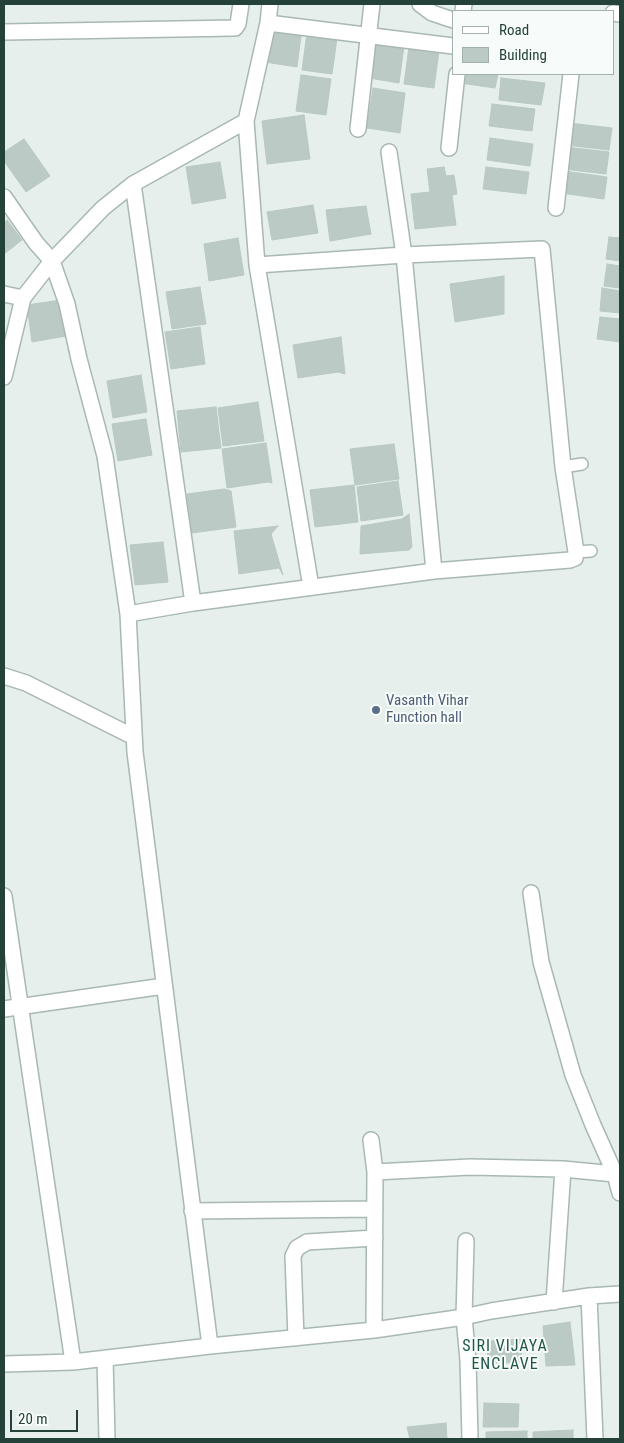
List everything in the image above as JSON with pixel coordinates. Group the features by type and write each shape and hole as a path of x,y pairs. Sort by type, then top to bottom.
{"street":[{"path":"4,32 235,28 238,24 241,4"},
{"path":"270,4 268,23 246,121 258,265 311,587"},
{"path":"358,129 372,4"},
{"path":"420,4 432,12 452,20"},
{"path":"268,23 369,34 452,46"},
{"path":"449,148 457,75"},
{"path":"556,208 571,75"},
{"path":"4,377 23,298 52,261 103,208 133,184 246,121"},
{"path":"389,152 404,255 434,571"},
{"path":"133,184 193,602"},
{"path":"4,197 36,243 52,261 67,304 79,359 105,456 128,614 134,737 210,1346"},
{"path":"128,614 193,602 434,571 570,560 584,552 563,467 542,249 404,255 258,265"},
{"path":"4,294 23,298"},
{"path":"4,676 26,683 134,737"},
{"path":"531,893 541,962 573,1075 592,1125 615,1174 620,1193"},
{"path":"4,896 73,1362"},
{"path":"4,1009 164,986"},
{"path":"371,1140 375,1172 374,1330"},
{"path":"375,1172 470,1167 563,1169 615,1174"},
{"path":"554,1302 563,1169"},
{"path":"192,1211 375,1209"},
{"path":"296,1338 293,1256 297,1248 307,1242 374,1238"},
{"path":"466,1241 464,1317 468,1360 470,1439"},
{"path":"4,1364 73,1362 374,1330 589,1296 620,1294"},
{"path":"589,1296 595,1439"},
{"path":"105,1358 106,1439"}],"lane":[{"path":"563,467 582,464"}],"building":[{"path":"269,32 301,36 297,67 265,62"},
{"path":"307,33 337,38 332,74 302,70"},
{"path":"374,42 404,46 399,83 369,78"},
{"path":"409,47 439,51 434,88 404,84"},
{"path":"301,75 331,79 326,115 296,111"},
{"path":"461,75 498,75 495,88 460,83"},
{"path":"501,78 545,83 541,105 499,100"},
{"path":"373,88 405,93 400,133 367,128"},
{"path":"492,104 535,109 532,131 489,126"},
{"path":"304,115 310,159 267,164 262,121"},
{"path":"569,123 612,128 609,150 566,145"},
{"path":"490,138 533,144 530,166 487,160"},
{"path":"24,139 50,176 26,192 4,161 4,152"},
{"path":"566,147 609,152 606,174 563,169"},
{"path":"220,162 226,198 192,204 186,167"},
{"path":"444,167 446,176 454,175 457,194 452,195 456,225 415,229 411,194 430,192 427,169"},
{"path":"486,167 529,172 526,194 483,189"},
{"path":"564,171 607,177 604,199 561,193"},
{"path":"313,205 318,233 272,240 267,212"},
{"path":"366,206 371,234 330,241 326,210"},
{"path":"7,220 22,240 4,254 4,223"},
{"path":"609,237 620,238 620,261 606,259"},
{"path":"238,238 244,275 209,281 204,244"},
{"path":"607,264 620,266 620,288 604,286"},
{"path":"504,276 504,314 455,322 450,284"},
{"path":"200,287 206,324 172,329 166,292"},
{"path":"602,288 620,291 620,313 600,311"},
{"path":"61,300 66,336 32,342 27,305"},
{"path":"600,317 620,319 620,342 597,339"},
{"path":"200,327 205,364 171,369 165,332"},
{"path":"341,337 345,374 338,372 298,378 293,345"},
{"path":"141,375 147,412 113,418 107,381"},
{"path":"258,402 264,441 223,446 218,408"},
{"path":"216,407 221,448 181,452 177,411"},
{"path":"146,419 152,455 118,461 112,424"},
{"path":"266,443 272,483 227,488 222,449"},
{"path":"394,444 399,479 355,485 350,449"},
{"path":"398,481 403,515 361,521 357,487"},
{"path":"354,485 358,522 315,527 310,490"},
{"path":"224,489 231,491 236,527 192,533 187,494"},
{"path":"409,514 412,547 409,550 360,554 361,526 402,519"},
{"path":"278,526 271,534 283,575 279,568 239,574 234,531"},
{"path":"163,542 168,582 135,585 130,545"},
{"path":"570,1322 575,1365 546,1366 543,1326"},
{"path":"520,1339 522,1362 488,1364 487,1341"},
{"path":"484,1403 519,1404 518,1427 483,1427"},
{"path":"446,1423 447,1439 410,1439 407,1427"},
{"path":"573,1430 573,1439 533,1439 533,1432"},
{"path":"527,1431 527,1439 486,1439 486,1432"}],"place":[{"name":"Vasanth Vihar Function hall","path":"376,710"}],"district":[{"name":"SIRI VIJAYA ENCLAVE","path":"505,1356"}]}
